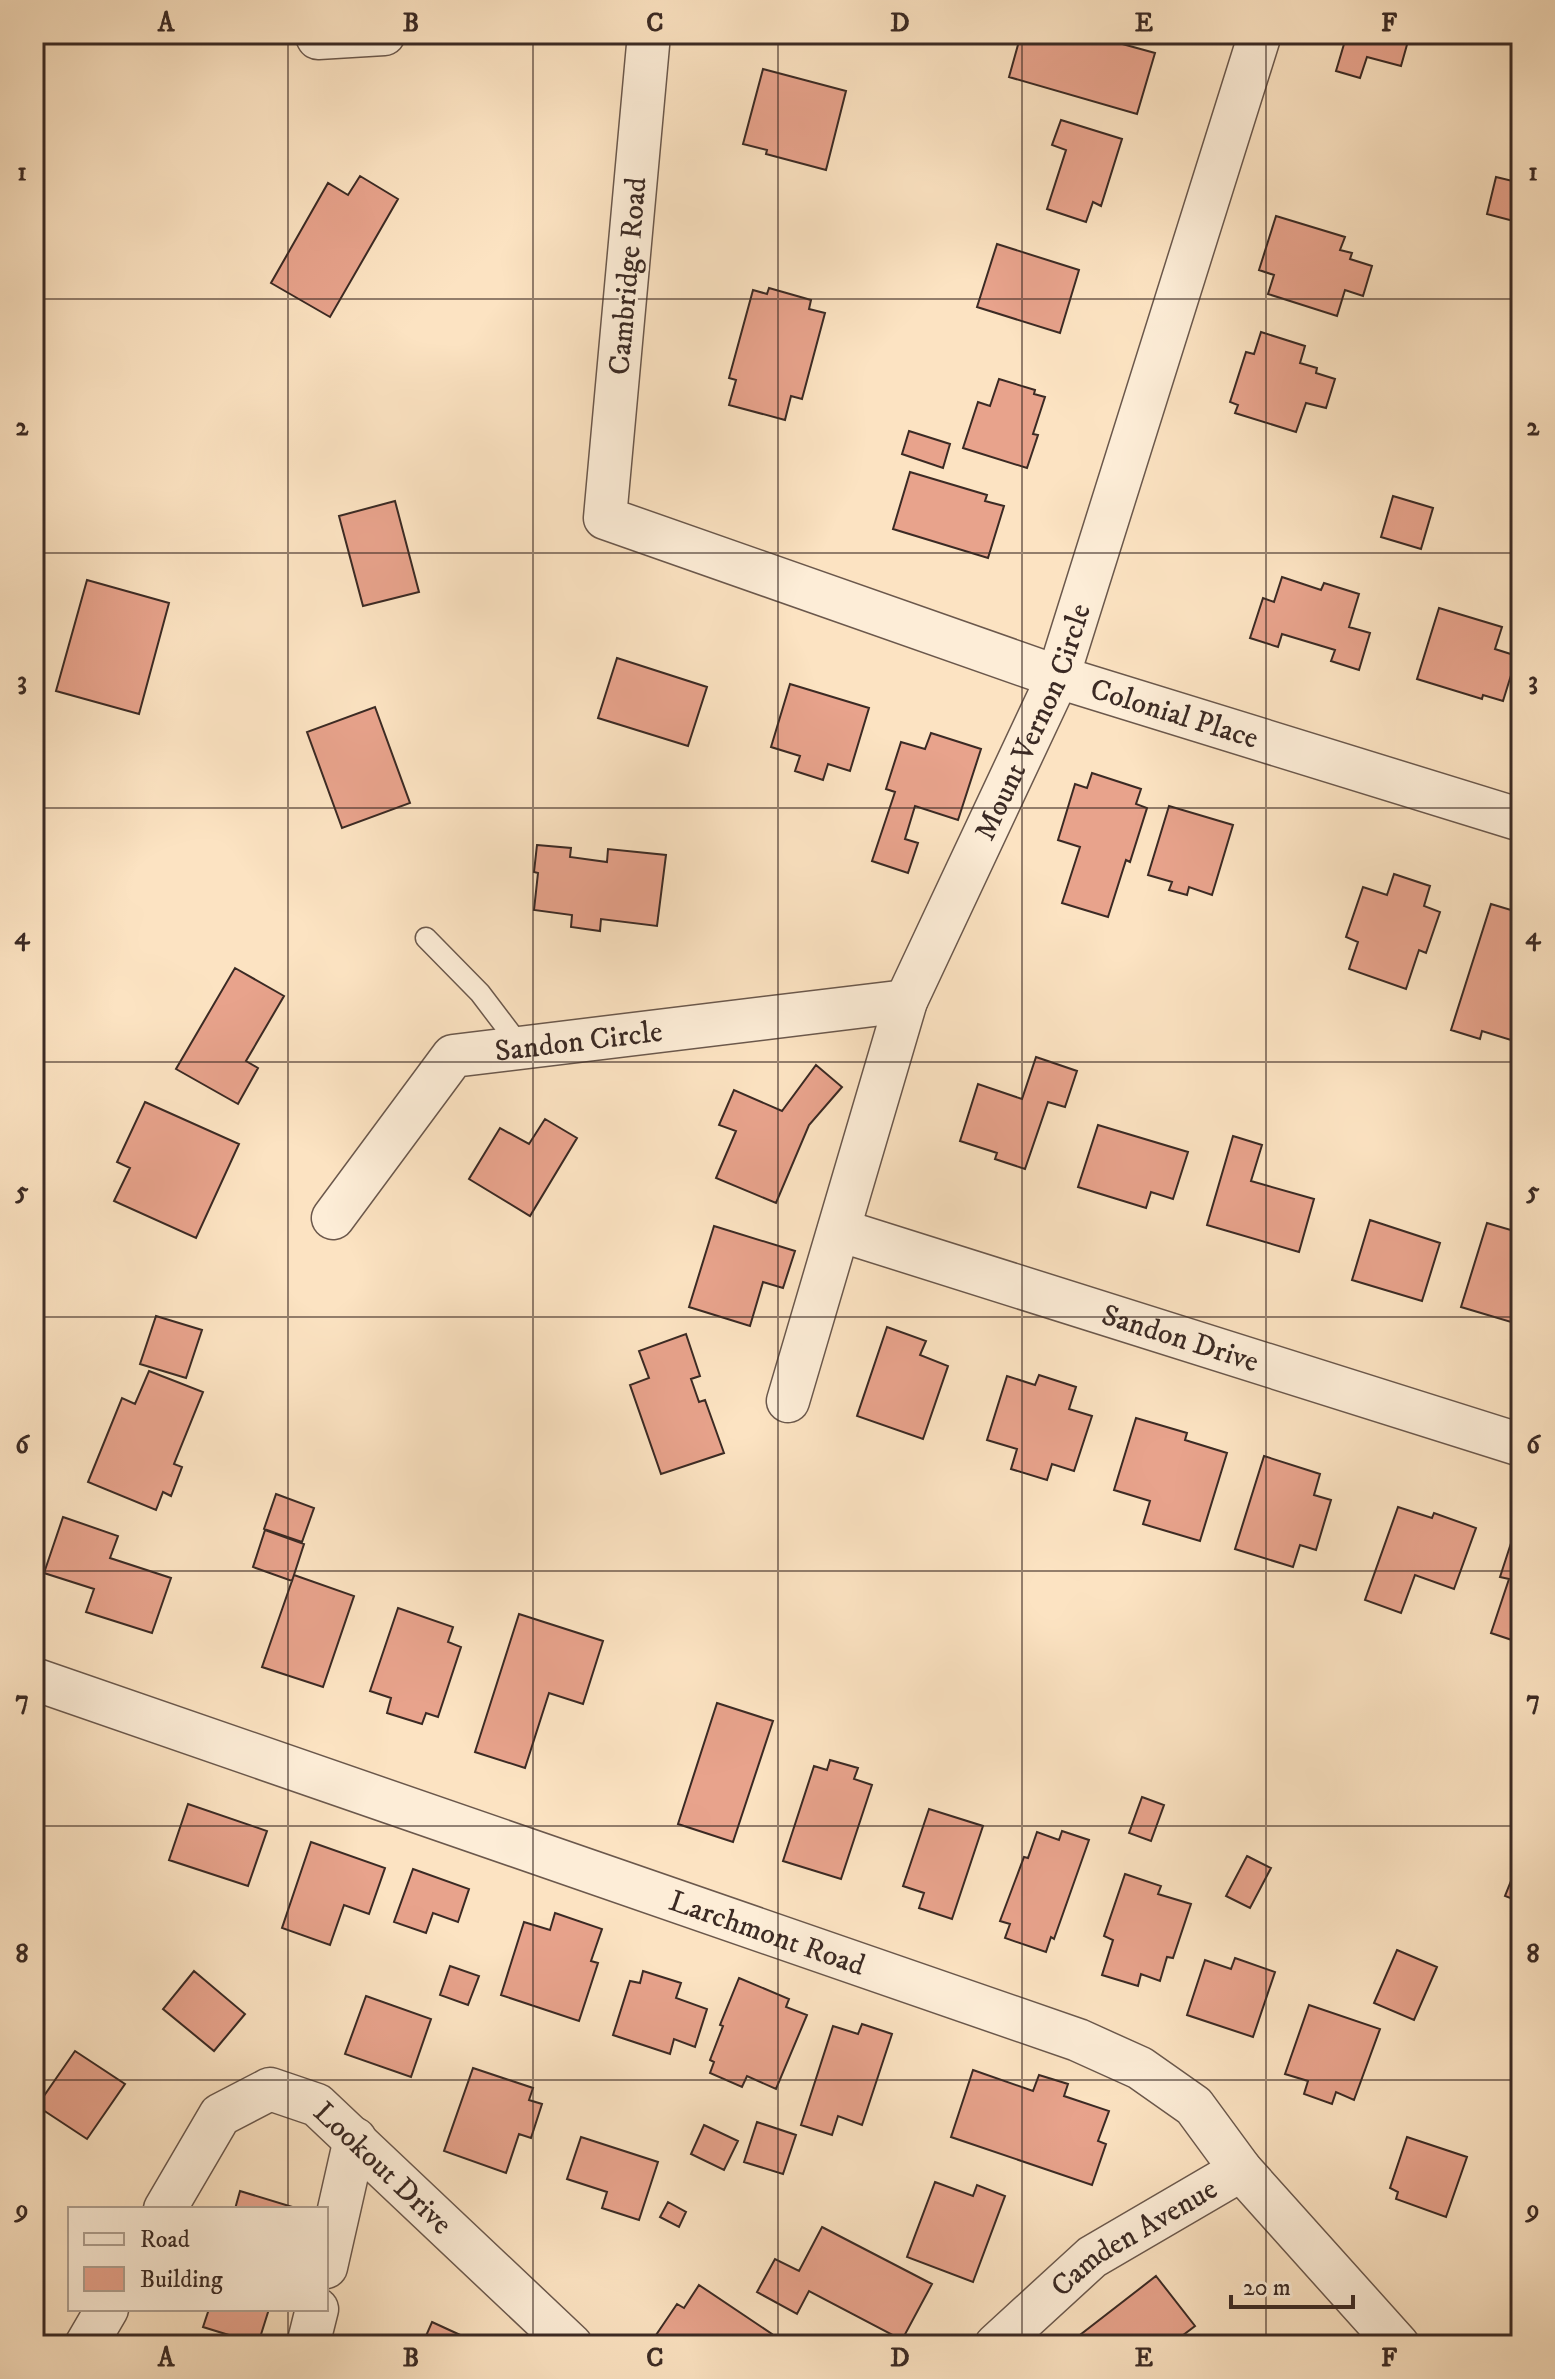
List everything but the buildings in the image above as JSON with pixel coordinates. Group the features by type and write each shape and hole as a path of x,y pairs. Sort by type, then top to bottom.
{"street":[{"path":"316,34 318,38 384,34"},
{"name":"Cambridge Road","path":"605,518 649,34"},
{"name":"Mount Vernon Circle","path":"788,1401 906,1001 1058,677 1260,34"},
{"name":"Colonial Place","path":"605,518 1058,677 1521,820"},
{"name":"Sandon Circle","path":"333,1218 453,1056 906,1001"},
{"name":"Sandon Drive","path":"839,1230 1521,1445"},
{"name":"Larchmont Road","path":"34,1679 1078,2040 1140,2068 1194,2106 1241,2170 1398,2345"},
{"name":"Lookout Drive","path":"166,2207 220,2115 270,2089 317,2105 571,2345"},
{"path":"328,2258 355,2139"},
{"name":"Camden Avenue","path":"996,2345 1092,2257 1241,2170"},
{"path":"86,2345 106,2311"},
{"path":"308,2345 316,2311"}],"lane":[{"path":"426,938 480,993 521,1047"}]}
